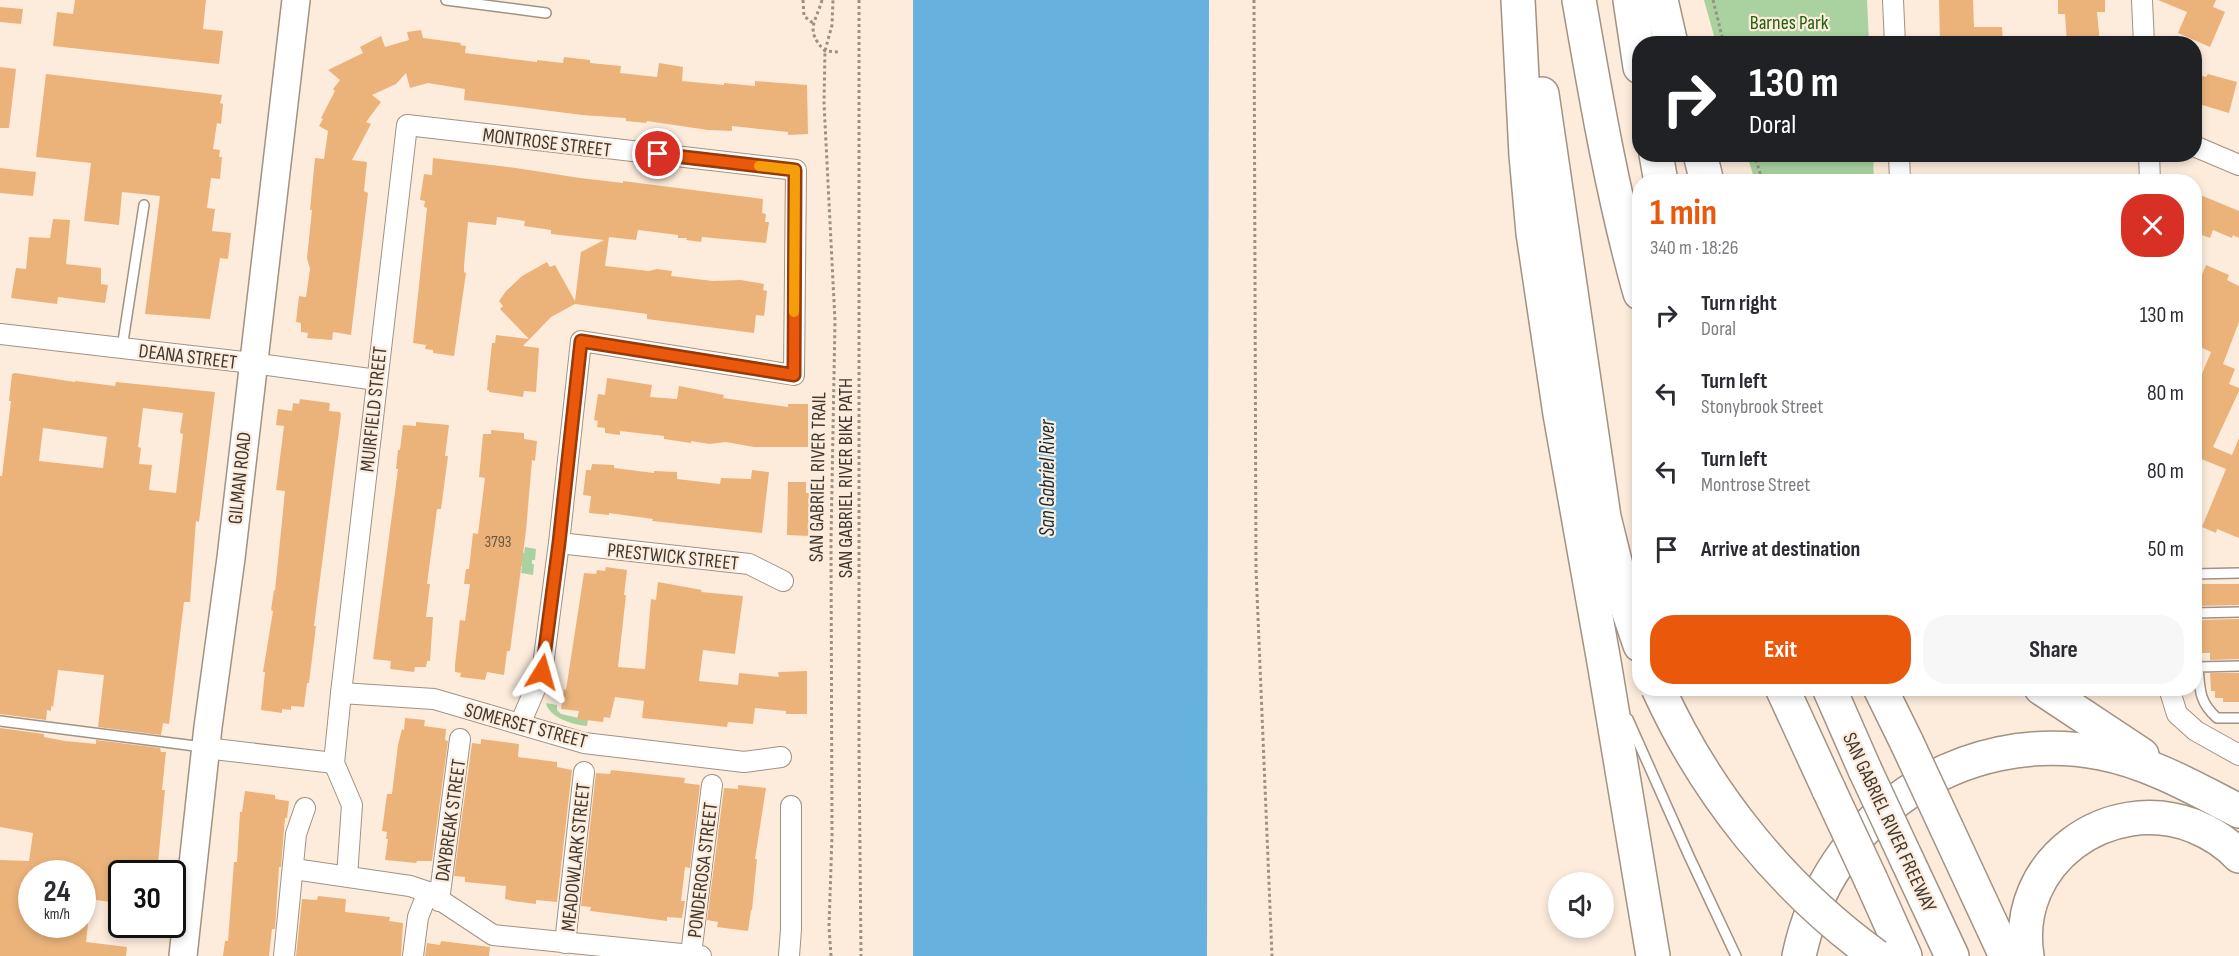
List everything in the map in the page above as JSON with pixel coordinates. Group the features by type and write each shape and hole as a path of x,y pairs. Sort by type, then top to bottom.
{"highway":[{"path":"1518,0 1526,155 1533,233 1560,414 1653,956"},
{"path":"1531,0 1547,135 1597,473 1612,551 1632,618"},
{"path":"1579,0 1595,96 1632,264"},
{"path":"1630,0 1635,36"},
{"path":"1661,0 1669,36"},
{"path":"1662,696 1698,764 1753,840 1809,902 1833,924 1876,956"},
{"path":"1786,696 1905,956"},
{"name":"SAN GABRIEL RIVER FREEWAY","path":"1833,696 1952,956"},
{"path":"1884,696 2006,956"},
{"path":"2052,696 2189,786"},
{"path":"1799,956 1811,915 1828,879 1845,852 1881,812 1908,792 1960,764 2017,750 2042,747 2073,748 2139,764 2239,811"},
{"path":"2028,956 2029,906 2037,885 2051,864 2065,849 2099,827 2119,820 2141,817 2163,818 2199,828 2218,838 2239,856"}],"street":[{"name":"GILMAN ROAD","path":"183,956 296,0"},
{"path":"1893,0 1895,36"},
{"path":"2142,0 2144,36"},
{"name":"MONTROSE STREET","path":"406,125 795,170 794,375 581,341 559,543"},
{"name":"MUIRFIELD STREET","path":"342,693 406,125"},
{"path":"2202,149 2239,165"},
{"name":"DEANA STREET","path":"0,334 377,380"},
{"path":"520,724 542,672 559,543"},
{"name":"PRESTWICK STREET","path":"559,543 749,564 783,581"},
{"path":"342,693 334,763 352,805 347,876"},
{"name":"SOMERSET STREET","path":"342,693 434,699 584,743 744,762 781,758"},
{"path":"2171,696 2177,714 2196,731 2239,755"},
{"name":"DAYBREAK STREET","path":"413,956 418,917 434,897 460,739"},
{"path":"206,748 334,763"},
{"name":"MEADOWLARK STREET","path":"565,943 584,772"},
{"name":"PONDEROSA STREET","path":"696,955 712,785"},
{"path":"789,956 791,806"},
{"path":"284,956 296,834 305,808"},
{"name":"DAYBREAK STREET","path":"294,869 410,886 434,897 492,935 543,948 565,943 696,955"}],"lane":[{"path":"446,0 546,13"},
{"path":"122,348 144,204"},
{"path":"2202,574 2239,573"},
{"path":"2202,613 2239,612"},
{"path":"1604,662 1689,856 1736,956"},
{"path":"2202,667 2239,666"},
{"path":"2201,696 2207,709 2217,718 2239,718"},
{"path":"0,721 206,748"}],"path":[{"path":"802,0 804,16 813,24"},
{"path":"822,0 813,24 815,39 825,51 838,52"},
{"name":"SAN GABRIEL RIVER TRAIL","path":"831,956 829,927 832,836 831,542 835,321 824,103 825,51 832,26 833,0"},
{"name":"SAN GABRIEL RIVER BIKE PATH","path":"860,0 861,956"},
{"path":"1254,0 1256,569 1272,956"},
{"path":"1713,0 1722,36"}],"green space":[{"name":"Barnes Park","path":"1704,0 1867,0 1869,36 1714,36"},
{"path":"1749,162 1873,162 1874,174 1753,174"},
{"path":"525,547 536,549 535,560 532,560 533,575 521,573 522,566 507,565 510,552 524,553"},
{"path":"546,703 557,705 557,710 561,714 588,720 587,726 557,717"}],"water":[{"name":"San Gabriel River","path":"913,0 1209,0 1207,956 913,956"}],"building":[{"path":"75,0 206,0 203,29 223,31 219,64 53,46 57,12 73,14"},
{"path":"1939,0 1973,0 1974,27 2002,27 2003,36 1940,36"},
{"path":"2058,0 2105,0 2105,12 2097,12 2099,36 2066,36 2065,14 2058,14"},
{"path":"2158,0 2216,0 2213,7 2225,12 2210,47 2202,44 2202,36 2185,36 2178,33 2187,12"},
{"path":"0,7 23,9 21,24 0,22"},
{"path":"421,30 423,38 461,43 460,45 466,46 465,53 537,62 537,60 563,63 564,57 590,60 590,63 621,66 620,73 657,77 659,63 683,67 682,81 755,86 755,81 807,85 808,134 788,135 788,132 732,126 732,131 708,130 647,121 646,123 626,121 626,118 582,115 464,100 465,89 428,83 410,88 406,73 396,84 372,95 381,102 366,122 371,124 352,160 367,162 364,191 368,193 351,335 333,332 332,340 307,338 308,333 301,332 301,323 296,322 299,296 306,297 310,269 307,258 315,158 324,159 328,131 319,126 335,91 333,89 340,80 328,70 363,53 360,47 381,36 385,47 409,40 407,32"},
{"path":"0,67 16,69 9,128 0,128"},
{"path":"46,74 222,95 221,124 217,123 213,149 220,150 219,157 222,157 220,179 211,178 207,208 215,209 212,231 231,233 228,259 220,258 210,319 145,314 160,196 122,192 119,225 84,221 91,163 36,157"},
{"path":"2208,74 2237,82 2229,113 2202,105 2202,76 2206,77"},
{"path":"433,158 763,199 762,213 766,214 765,222 769,222 766,243 702,237 701,242 678,238 678,235 638,230 636,240 609,237 605,266 649,271 657,269 672,271 671,276 713,281 741,280 764,284 763,290 767,291 764,316 756,315 754,333 647,319 647,314 575,304 551,317 523,346 539,348 536,392 524,391 523,397 489,392 487,390 492,343 495,343 496,335 529,339 500,309 503,306 499,301 506,291 522,276 547,262 550,267 555,265 575,301 581,252 604,240 551,234 551,230 524,226 525,221 497,217 496,225 468,222 464,266 466,273 454,356 433,353 433,350 425,349 426,345 413,343 427,208 424,207 425,201 420,200 424,174 432,175"},
{"path":"0,168 36,172 33,196 0,193"},
{"path":"2202,196 2239,211 2239,238 2233,235 2232,238 2213,230 2210,238 2202,235"},
{"path":"53,219 70,220 66,264 101,268 101,284 108,285 105,303 58,297 57,304 11,298 16,268 26,269 29,237 50,238"},
{"path":"2206,265 2229,275 2227,280 2239,286 2239,322 2223,364 2235,369 2229,384 2239,388 2239,391 2213,447 2232,455 2239,438 2239,538 2217,529 2216,533 2202,527 2226,469 2202,459 2202,374 2211,352 2202,348 2202,275"},
{"path":"12,374 115,386 116,382 215,392 199,522 196,521 190,602 184,602 169,724 163,723 161,735 98,727 104,675 58,670 53,707 51,706 51,711 47,710 46,720 0,714 0,476 2,476 11,401 9,401","holes":["143,408 183,413 180,433 183,434 176,493 149,490 152,465 139,464 141,448 138,447","43,428 107,437 103,468 39,461"]},
{"path":"607,378 652,385 650,397 677,399 679,386 724,395 723,398 788,407 788,404 808,404 808,447 754,447 726,442 709,444 691,441 691,443 664,439 664,436 620,431 620,435 605,433 605,428 597,427 598,421 594,420 598,394 605,395"},
{"path":"300,399 330,403 329,411 340,412 341,415 309,683 307,683 304,707 291,706 291,710 282,709 282,713 261,710 265,672 263,672 273,611 271,610 285,491 276,490 284,426 276,425 278,409 292,411 293,403 299,404"},
{"path":"416,422 449,425 445,456 448,456 441,509 437,509 427,584 430,584 426,617 433,617 430,661 427,661 426,667 415,667 414,672 390,669 391,661 373,659 398,469 396,469 398,450 400,450 403,425 416,426"},
{"path":"491,430 524,433 524,439 537,441 535,461 532,460 526,531 510,651 507,651 504,675 487,672 485,680 460,677 461,673 455,672 455,665 460,620 465,621 470,584 464,584 466,569 469,569 473,533 478,534 485,478 479,477 483,434 491,434"},
{"path":"592,464 614,465 614,468 654,473 654,471 677,472 677,479 720,484 721,478 751,479 752,470 769,472 762,533 652,521 653,519 609,513 609,515 589,513 591,496 583,495 586,470 591,470"},
{"path":"788,482 806,482 806,493 809,493 808,536 787,535"},
{"path":"606,567 627,570 618,667 645,669 651,599 656,600 658,582 702,590 701,592 743,596 735,654 703,650 699,681 738,685 739,673 779,677 778,672 807,671 807,714 786,714 786,711 755,708 753,724 728,722 727,727 642,718 644,701 615,697 610,718 604,717 603,722 577,719 579,711 561,709 584,573 596,574 597,570 605,571"},
{"path":"2202,584 2239,584 2239,605 2202,606"},
{"path":"2239,619 2239,659 2210,660 2210,653 2202,653 2202,620"},
{"path":"2210,673 2239,673 2239,702 2223,702 2223,698 2215,698 2215,691 2211,691"},
{"path":"405,718 425,720 424,726 446,729 445,740 448,741 432,861 417,861 416,863 385,860 388,839 386,839 387,832 382,831 387,794 392,794 398,745 402,729 404,730"},
{"path":"0,728 44,734 44,737 65,741 96,744 96,740 160,748 161,752 166,752 158,860 108,860 108,902 96,900 96,860 29,860 33,833 0,827"},
{"path":"481,739 519,744 518,757 557,762 557,767 572,770 557,902 536,900 536,904 505,899 506,886 465,882 465,877 454,876 472,743 481,744"},
{"path":"611,770 685,778 684,783 700,785 690,868 685,867 681,901 685,901 682,918 667,917 667,921 590,911 591,907 581,906 596,773 610,774"},
{"path":"738,785 766,788 755,859 757,859 748,931 717,927 718,922 707,920 724,788 738,789"},
{"path":"245,791 275,795 275,799 289,801 287,818 285,818 281,867 279,867 275,929 272,929 269,956 223,956 225,941 228,941 234,862 237,862 240,812 242,812"},
{"path":"0,860 18,861 18,938 86,938 86,942 127,947 126,956 0,956"},
{"path":"318,896 346,899 345,912 390,917 389,921 403,923 401,956 296,956 302,899 317,900"},
{"path":"441,941 490,947 489,956 425,956 427,943 440,945"}],"slow traffic":[{"path":"759,166 795,170 794,312"}],"route":[{"path":"542,672 581,341 794,375 795,170 658,154"}]}
